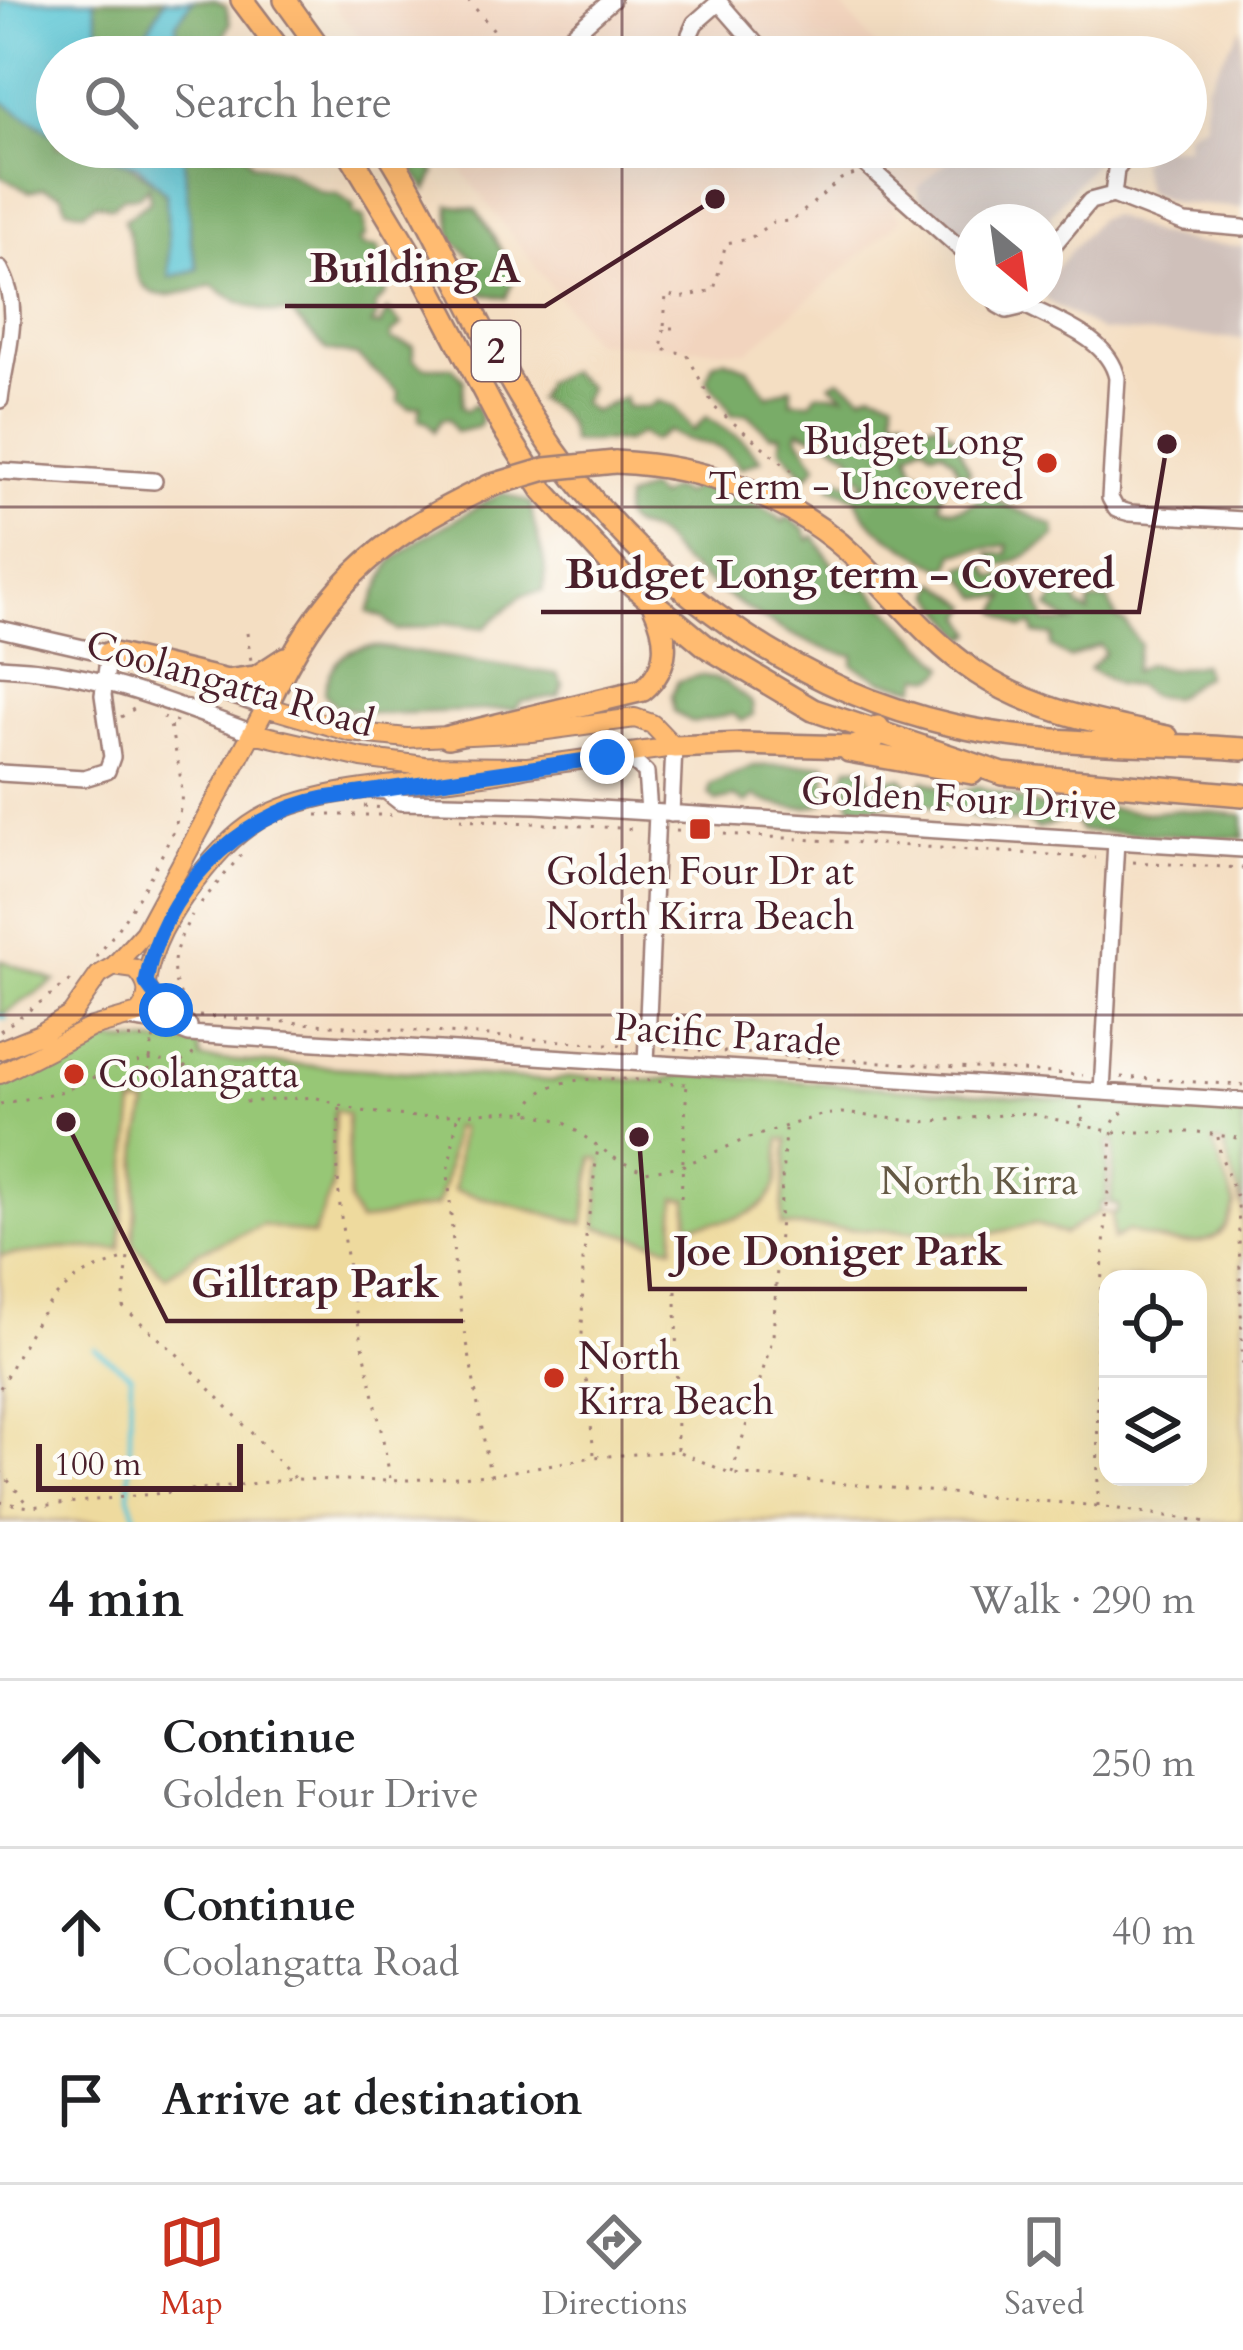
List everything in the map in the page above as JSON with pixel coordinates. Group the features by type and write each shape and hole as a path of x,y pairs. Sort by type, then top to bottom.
{"highway":[{"path":"242,0 269,36"},
{"path":"285,0 311,36"},
{"name":"2","path":"359,168 421,272 502,426 542,488 652,604 746,673 813,710 1003,774 1243,795"},
{"name":"2","path":"397,168 455,268 518,395 574,478 628,541 736,629 819,676 908,713 953,725 1118,745 1243,749"},
{"path":"266,707 292,652 338,587 376,550 489,486 546,469 614,462 671,467 716,478 796,513 856,557 943,648 1025,699 1072,716 1212,747"},
{"path":"448,737 643,690 657,676 665,655 664,632 652,604"},
{"path":"109,653 227,681 256,677 292,652"},
{"path":"674,747 858,746 878,734 873,714 819,676"},
{"path":"804,746 894,758 951,772 1003,774"}],"main road":[{"name":"Coolangatta Road","path":"266,707 378,737 532,732 625,717 649,722 674,747"},
{"path":"0,1050 65,1020 87,980 99,975 106,960 149,925 266,707"},
{"name":"Coolangatta Road","path":"253,733 394,763 528,767 674,747"},
{"path":"0,1074 81,1032 118,1025 143,1008 156,944 166,924 229,842 260,819 290,806 528,767"},
{"path":"106,960 131,968 147,985"},
{"path":"87,980 98,1010 118,1025"}],"street":[{"path":"571,36 611,0"},
{"path":"690,34 718,1 749,36"},
{"path":"870,168 955,244"},
{"path":"1113,195 1118,168"},
{"path":"1063,233 1090,201 1113,195 1185,223 1243,228"},
{"path":"0,269 4,295 0,314"},
{"path":"0,269 12,301 11,342 0,396"},
{"path":"1045,312 1105,350 1114,363 1110,498 1116,508 1130,513 1243,520"},
{"path":"0,382 0,396"},
{"path":"0,471 154,481"},
{"name":"Coolangatta Road","path":"0,629 109,653 266,707"},
{"path":"0,772 84,778 106,771 112,758 103,679 109,653"},
{"name":"Coolangatta Road","path":"0,667 103,679 253,733"},
{"path":"646,1063 663,818 674,747"},
{"path":"607,757 630,759 644,770 663,818"},
{"path":"427,803 451,781"},
{"name":"Golden Four Drive","path":"374,790 386,791 398,802 465,801 663,818 1243,849"},
{"path":"1102,1091 1116,842"},
{"path":"147,985 173,1016 204,1041"},
{"name":"Pacific Parade","path":"118,1025 163,1024 204,1041 646,1063 1243,1102"}],"path":[{"path":"468,0 499,36"},
{"path":"798,481 796,474 714,407 687,354 662,349 666,294 680,298 714,290 726,243 749,239 772,222 792,221 845,177 864,177"},
{"path":"664,328 673,328"},
{"path":"247,633 252,668"},
{"path":"119,726 124,712 138,707"},
{"path":"154,713 185,724"},
{"path":"106,960 179,812 181,792 169,719"},
{"path":"306,818 330,813 388,815"},
{"name":"Golden Four Drive","path":"663,818 1096,858"},
{"path":"456,819 637,829"},
{"name":"Pacific Parade","path":"247,848 195,909 171,965 181,997 194,1013 213,1019 622,1045"},
{"name":"Golden Four Drive","path":"1133,862 1243,868"},
{"path":"0,1030 87,980"},
{"path":"118,1025 168,1040"},
{"path":"147,1082 153,1029"},
{"path":"179,1064 204,1041"},
{"name":"Pacific Parade","path":"661,1048 1083,1075"},
{"path":"62,1053 79,1087"},
{"path":"0,1104 79,1087 118,1066 152,1060 179,1064 244,1102 314,1097 340,1106 416,1117 527,1114 562,1121 645,1172 682,1166 729,1144 842,1113 922,1122 1026,1113 1113,1132 1165,1130 1243,1139"},
{"path":"681,1198 688,1075"},
{"path":"1120,1077 1243,1084"},
{"path":"527,1114 539,1090 587,1079 687,1084"},
{"path":"1081,1102 1082,1128"},
{"path":"340,1106 338,1167 345,1238 391,1481"},
{"path":"1098,1506 1097,1341 1113,1132 1117,1115 1129,1111"},
{"path":"457,1117 448,1172 456,1286 490,1474"},
{"path":"732,1474 773,1337 785,1127"},
{"path":"1217,1135 1238,1201 1243,1378"},
{"path":"594,1456 582,1318 598,1145"},
{"path":"0,1388 22,1342 48,1305 76,1279 128,1257 124,1307 179,1356 296,1479"},
{"path":"676,1291 677,1451"},
{"path":"0,1502 31,1507 296,1479 391,1481 490,1474 594,1456 677,1451 732,1474 1098,1506 1208,1522"},
{"path":"0,1471 31,1507"}],"shaded area":[{"path":"330,0 836,0 867,36 358,36"},
{"path":"1241,27 1243,208 1175,203 1146,191 1140,168 1207,168 1207,84"},
{"path":"460,168 940,168 893,210 902,219 748,351 593,342"},
{"path":"940,168 1090,168 1059,204 955,204 955,231 920,199 917,188"},
{"path":"1110,215 1153,233 1195,243 1243,246 1243,339 1101,331 1063,310 1063,260 1098,219"}],"green space":[{"path":"94,0 165,0 144,36 100,36"},
{"path":"193,0 215,0 226,6 230,23 225,36 177,36 176,23"},
{"path":"0,100 36,123 36,168 133,168 166,194 171,277 198,269 185,168 271,168 321,192 337,194 364,218 365,237 359,241 379,248 386,294 375,306 372,325 380,326 387,310 402,325 391,340 413,346 413,359 424,367 452,367 464,380 461,406 466,411 475,404 481,420 478,427 456,432 449,419 442,419 434,431 419,419 421,406 409,408 398,401 399,392 357,356 327,350 290,313 249,306 212,285 176,294 149,291 137,272 124,220 150,201 148,187 139,196 123,197 113,207 96,203 84,212 66,208 62,194 43,188 30,192 0,176"},
{"path":"412,168 432,168 435,173 427,190"},
{"path":"449,205 476,209 516,274 506,298 480,293 477,262 452,239"},
{"path":"724,359 748,368 768,396 791,387 791,401 811,402 817,393 844,395 830,384 839,379 862,395 872,391 894,398 894,416 906,415 908,428 935,422 953,434 970,473 959,474 953,459 923,443 909,453 914,468 939,481 940,504 959,509 988,493 1054,526 1055,536 1007,564 998,566 989,554 1007,554 1008,545 955,553 950,566 943,568 880,530 856,498 830,487 837,478 858,487 867,482 855,473 851,455 831,442 835,428 821,424 816,437 799,430 797,435 817,465 807,477 781,448 781,435 770,435 748,414 731,415 707,379 713,363"},
{"path":"568,371 589,388 581,403 593,412 624,397 627,407 648,407 658,401 674,406 693,431 706,417 741,439 761,460 740,468 715,446 669,431 653,441 641,433 627,441 571,442 562,416 537,399 545,383"},
{"path":"695,486 716,489 719,497 753,503 783,522 787,517 804,529 809,540 814,536 847,587 868,588 946,667 936,677 921,676 916,688 881,680 853,665 854,655 788,633 741,605 682,562 659,537 623,517 625,499 648,489 659,497 671,489 684,494"},
{"path":"502,493 531,503 545,568 543,591 522,595 485,628 447,623 397,631 383,617 368,612 391,562"},
{"path":"984,563 992,577 1029,573 1045,622 1072,623 1048,608 1061,590 1070,589 1079,607 1089,613 1089,602 1108,599 1117,619 1126,623 1140,645 1133,672 1148,664 1168,670 1202,664 1206,675 1173,698 1117,684 1089,669 1105,653 1100,645 1069,658 1051,646 1053,636 1035,634 1032,625 1022,628 998,612 1006,597 980,597 963,576 962,566"},
{"path":"937,582 971,606 964,616 974,633 967,638 933,594"},
{"path":"374,646 557,674 563,685 559,696 521,702 516,709 382,714 337,707 324,693 334,666 354,650"},
{"path":"701,675 725,682 752,703 753,715 742,721 733,714 693,723 674,711 672,695 678,681"},
{"path":"826,764 825,802 817,805 790,807 755,796 746,803 734,797 716,801 709,794 710,785 753,766"},
{"path":"866,766 876,785 902,778 918,787 924,780 959,794 977,786 1047,808 1068,808 1071,818 1038,829 1025,821 984,821 948,805 940,810 912,797 874,807 851,807 844,777 848,767"},
{"path":"1087,805 1146,813 1181,810 1243,815 1243,838 1080,831 1076,823"},
{"path":"0,960 55,981 0,1016"},
{"name":"North Kirra","path":"97,1041 198,1044 201,1059 553,1081 585,1077 652,1080 684,1074 1243,1112 1243,1209 1223,1144 1214,1143 1235,1205 1222,1231 1190,1243 1128,1231 1112,1240 1112,1213 1117,1213 1118,1205 1111,1204 1115,1141 1108,1142 1106,1203 1064,1234 1035,1224 985,1235 781,1226 787,1140 780,1140 777,1184 768,1199 736,1218 688,1224 687,1199 674,1248 596,1227 600,1159 592,1158 585,1224 453,1190 460,1129 454,1127 436,1206 359,1223 349,1202 347,1115 334,1112 332,1189 313,1236 198,1252 166,1278 133,1244 139,1143 147,1106 135,1104 120,1250 61,1249 0,1256 0,1081 73,1047"}],"sand":[{"name":"North Kirra Beach","path":"134,1104 147,1105 139,1143 133,1244 166,1277 198,1252 263,1225 313,1236 332,1189 335,1110 347,1114 349,1202 359,1222 436,1206 453,1127 460,1128 454,1190 584,1224 593,1158 601,1159 596,1227 673,1247 676,1198 688,1199 688,1224 737,1218 768,1199 778,1177 780,1139 787,1140 781,1226 985,1235 1035,1224 1064,1234 1099,1212 1112,1213 1113,1240 1128,1231 1163,1241 1202,1242 1222,1232 1235,1205 1213,1143 1223,1144 1243,1209 1243,1522 0,1522 0,1256 120,1249"}],"water":[{"path":"0,0 94,0 100,36 36,36 36,123 0,100"},
{"path":"165,0 193,0 176,23 177,36 144,36"},
{"path":"140,168 185,168 198,269 170,277 166,193"}],"waterway":[{"path":"0,1016 6,1018"},
{"path":"94,1348 131,1375 129,1496 138,1522"}],"place":[{"name":"Building A","path":"715,199"},
{"name":"Budget Long term - Covered","path":"1167,444"},
{"name":"Budget Long Term - Uncovered","path":"1047,463"},
{"name":"Golden Four Dr at North Kirra Beach","path":"700,829"},
{"name":"Coolangatta","path":"74,1074"},
{"name":"Gilltrap Park","path":"66,1122"},
{"name":"Joe Doniger Park","path":"639,1137"},
{"name":"North Kirra Beach","path":"554,1378"}],"route":[{"path":"166,1010 146,983 156,944 176,908 217,854 260,819 325,798 607,757"}]}
